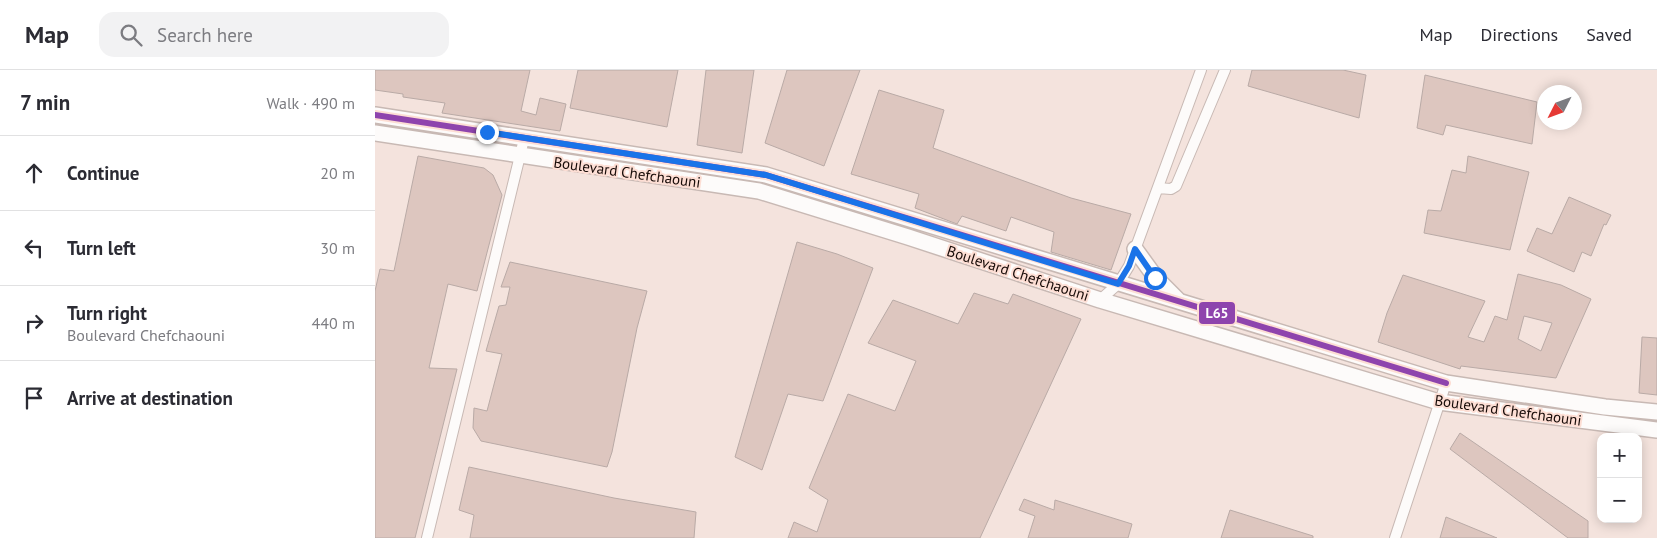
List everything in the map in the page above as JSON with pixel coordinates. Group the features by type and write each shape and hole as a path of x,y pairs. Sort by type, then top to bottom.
{"street":[{"path":"1100,300 1118,284 1129,266 1201,70"},
{"path":"1158,188 1171,188 1175,186 1225,70"},
{"name":"Boulevard Chefchaouni","path":"375,115 766,175 1446,383 1605,407 1657,412"},
{"name":"Boulevard Chefchaouni","path":"375,133 759,191 908,237 1100,300 1439,402 1657,430"},
{"path":"427,538 524,138"},
{"path":"1135,249 1155,278 1181,302"},
{"path":"1280,354 1285,335"},
{"path":"1395,538 1446,383"}],"building":[{"path":"375,70 530,70 521,111 536,115 540,98 566,104 560,131 442,113 445,103 403,97 403,94 375,90"},
{"path":"578,70 678,70 667,127 570,108"},
{"path":"706,70 754,70 742,153 697,145"},
{"path":"787,70 860,70 824,166 765,143"},
{"path":"1252,70 1343,70 1366,75 1359,118 1248,86"},
{"path":"1425,75 1537,102 1532,144 1446,125 1443,135 1417,128"},
{"path":"879,90 944,110 933,148 1071,198 1131,214 1111,270 1051,252 1054,232 1011,217 1006,231 962,216 957,224 915,208 919,194 851,174"},
{"path":"418,156 484,168 493,175 502,195 477,291 448,284 429,368 457,369 415,538 375,538 375,291 380,269 394,271"},
{"path":"1468,156 1529,172 1510,250 1424,233 1428,210 1441,211 1452,170 1466,173"},
{"path":"1569,197 1611,215 1606,225 1604,224 1591,256 1582,252 1574,272 1527,251 1537,228 1552,234"},
{"path":"797,242 837,254 873,268 823,401 788,394 762,470 735,457"},
{"path":"510,262 647,291 637,328 612,452 607,467 481,441 473,428 474,408 487,411 502,354 486,351 499,306 506,305 510,287 501,287"},
{"path":"1518,274 1561,285 1591,299 1556,378 1461,366 1460,369 1378,342 1387,313 1403,275 1485,301 1468,337 1484,342 1495,316 1507,320","holes":["1524,316 1552,323 1541,351 1518,339"]},
{"path":"974,293 1008,304 1013,294 1081,319 980,538 788,538 794,522 817,532 828,500 809,488 848,394 895,411 916,361 868,343 893,300 958,324"},
{"path":"1642,337 1657,338 1657,395 1639,393"},
{"path":"1460,433 1588,521 1588,538 1568,538 1450,449"},
{"path":"469,467 614,498 696,512 694,538 470,538 474,515 459,510"},
{"path":"1024,499 1054,510 1055,500 1132,524 1128,538 1028,538 1035,516 1019,510"},
{"path":"1230,510 1313,536 1313,538 1221,538"},
{"path":"1446,517 1497,538 1440,538"}],"transit line":[{"name":"L65","path":"375,115 766,175 1446,383"}],"route":[{"path":"487,132 766,175 1118,284 1129,266 1135,249 1155,278"}]}
